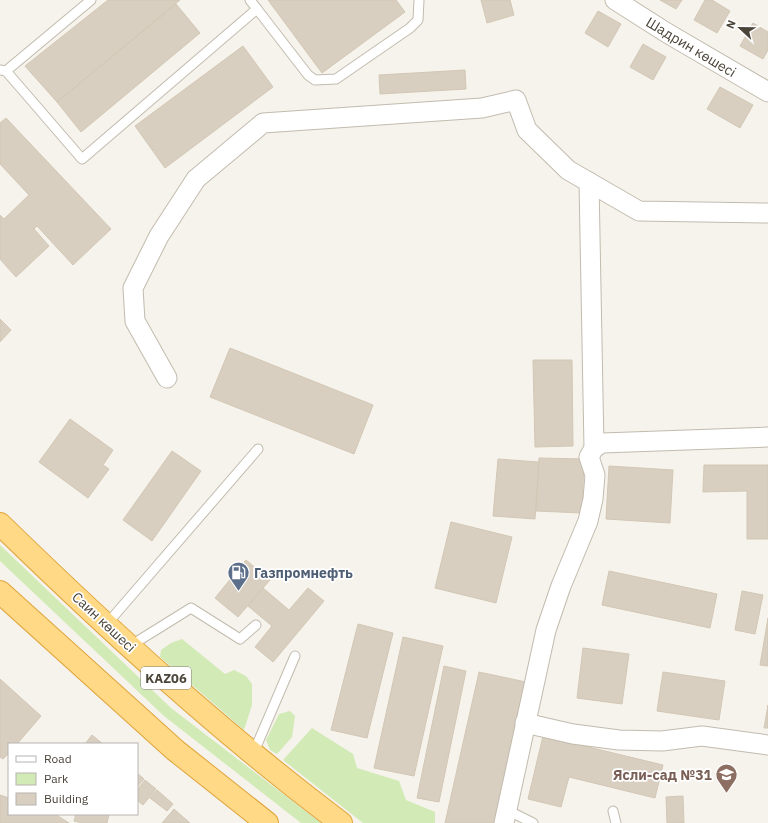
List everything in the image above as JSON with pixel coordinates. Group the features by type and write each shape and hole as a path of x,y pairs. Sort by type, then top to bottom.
{"highway":[{"name":"Саин көшесі","path":"0,524 129,646 253,754 341,823"},
{"path":"2,597 175,750 263,822"}],"street":[{"name":"Шадрин көшесі","path":"615,0 768,92"},
{"path":"167,378 135,321 133,288 159,236 196,179 263,123 482,108 516,100 527,130 568,170 639,211 768,213"},
{"path":"589,182 594,448"},
{"path":"505,816 546,630 588,521 593,499 595,475 589,457 594,448 602,443 768,437"},
{"path":"525,723 573,734 619,740 662,741 702,736 768,745"}],"lane":[{"path":"91,0 3,70 82,159 257,9"},
{"path":"250,0 308,75 320,81 336,79 410,28 418,20 419,0"},
{"path":"106,625 258,449"},
{"path":"129,646 191,608 240,639 256,624"},
{"path":"253,754 295,656"},
{"path":"613,811 616,823"},
{"path":"505,816 533,823"}],"green space":[{"path":"0,545 171,708 321,823 301,823 164,716 0,561"},
{"path":"182,639 225,674 234,670 246,676 252,684 252,705 244,730 160,657 161,650 171,643"},
{"path":"290,711 295,716 292,737 277,754 270,750 266,740 279,714"},
{"path":"312,728 353,754 357,768 399,781 406,800 435,812 435,823 363,823 283,760"}],"building":[{"path":"108,0 180,0 57,102 25,66"},
{"path":"268,0 396,0 405,12 322,73"},
{"path":"481,0 510,0 514,15 487,23"},
{"path":"660,0 682,0 676,9"},
{"path":"705,0 712,0 730,11 717,33 694,20"},
{"path":"176,4 200,33 81,132 57,102"},
{"path":"598,11 621,24 608,47 585,33"},
{"path":"753,23 768,32 768,50 763,59 740,46"},
{"path":"643,44 666,57 653,80 630,67"},
{"path":"243,46 273,87 165,168 135,126"},
{"path":"465,70 466,89 380,94 379,75"},
{"path":"720,87 753,105 740,128 707,109"},
{"path":"6,118 111,229 73,265 37,226 34,229 49,246 16,277 0,259 0,215 4,219 29,195 0,164 0,123"},
{"path":"0,319 11,330 0,342"},
{"path":"230,348 373,405 354,454 210,397"},
{"path":"533,360 572,360 573,446 535,447"},
{"path":"70,419 113,450 103,465 109,469 88,498 39,462"},
{"path":"172,451 201,471 152,541 123,520"},
{"path":"539,458 584,459 582,513 536,511"},
{"path":"498,459 539,462 535,519 493,516"},
{"path":"704,465 768,465 768,539 747,539 747,491 703,492"},
{"path":"609,466 673,470 670,523 606,519"},
{"path":"451,522 512,537 496,603 435,588"},
{"name":"Газпромнефть","path":"246,560 270,580 238,617 215,598"},
{"path":"609,571 717,594 710,628 602,605"},
{"path":"263,588 289,610 308,588 324,601 273,662 255,647 272,626 248,606"},
{"path":"742,591 763,595 755,634 735,630"},
{"path":"768,618 768,666 760,665"},
{"path":"358,624 393,633 367,738 331,730"},
{"path":"403,637 443,646 414,776 374,768"},
{"path":"583,648 629,654 622,704 577,698"},
{"path":"444,666 466,671 439,802 417,798"},
{"path":"479,672 526,682 494,823 445,823"},
{"path":"663,672 725,681 719,720 657,711"},
{"path":"0,679 41,716 18,743 8,743 8,754 3,759 0,757"},
{"path":"768,705 768,728 764,728"},
{"path":"92,735 102,743 86,743"},
{"path":"543,736 663,765 655,798 569,777 561,807 528,799"},
{"path":"138,774 144,779 138,786"},
{"path":"145,780 156,789 143,805 138,801 138,789"},
{"path":"157,790 173,804 167,811 150,798"},
{"path":"0,795 8,798 8,815 57,815 69,823 0,823"},
{"path":"683,796 684,823 667,823 666,797"},
{"path":"174,809 190,823 162,823"},
{"path":"76,815 109,815 107,823 82,823 74,821"}],"place":[{"name":"Газпромнефть","path":"239,592"},
{"name":"Ясли-сад №31","path":"727,794"}]}
